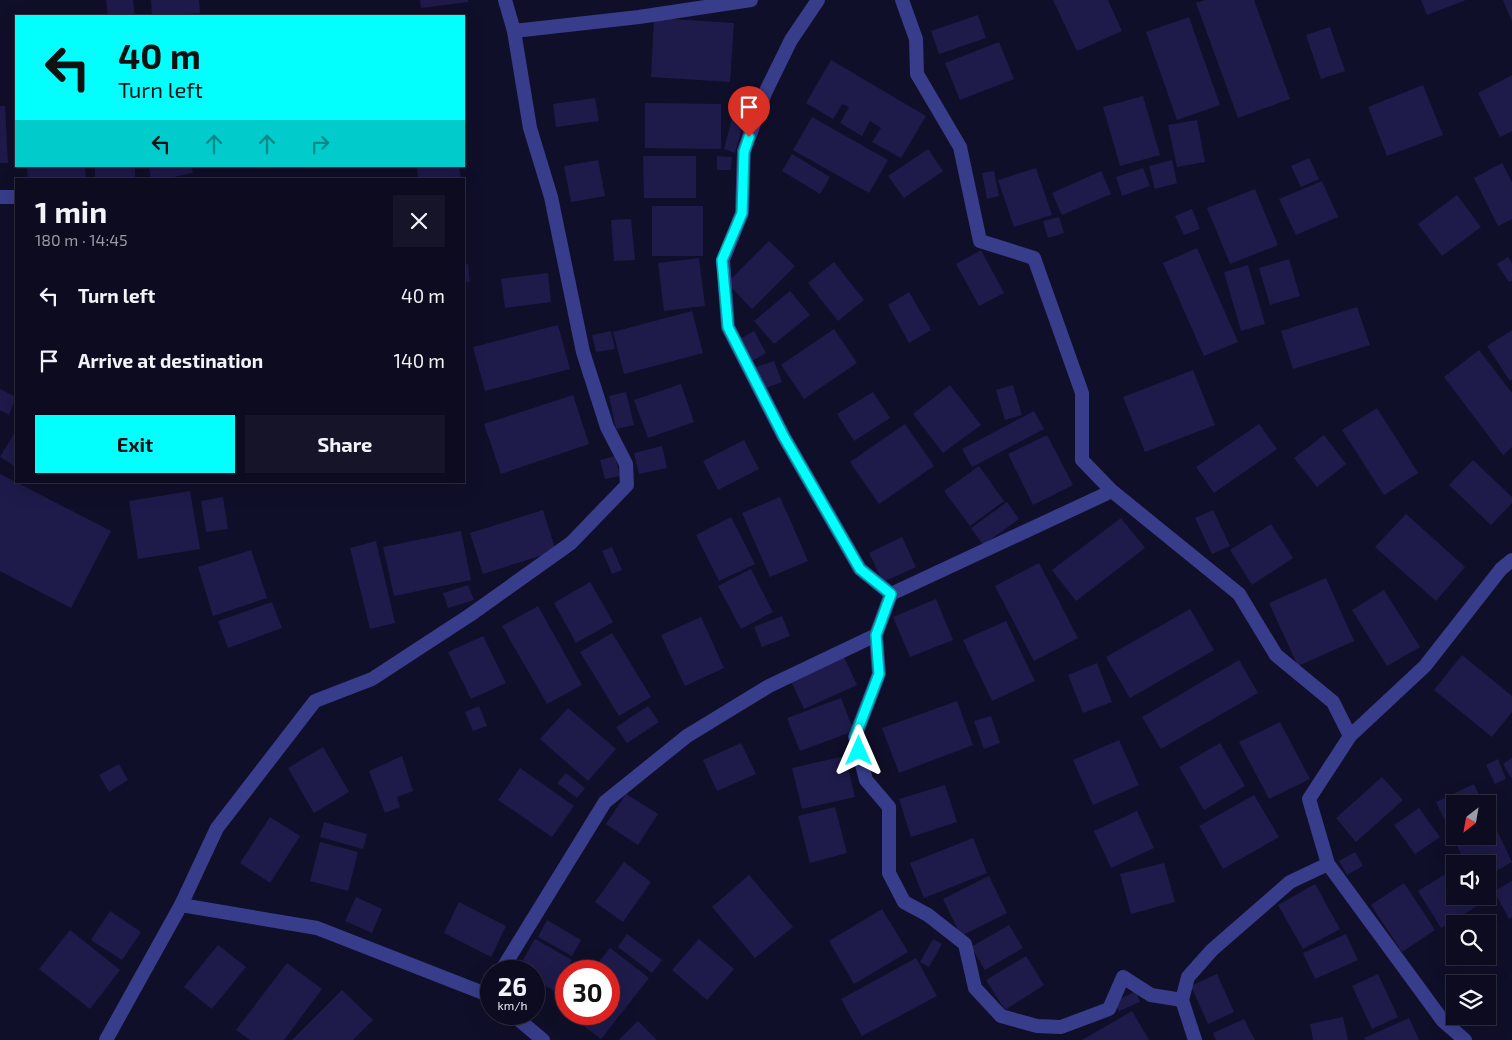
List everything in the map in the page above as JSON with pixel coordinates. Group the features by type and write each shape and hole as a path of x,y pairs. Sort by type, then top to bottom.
{"street":[{"path":"106,1040 181,905 216,828 315,701 372,679 470,614 571,543 627,485 626,464 607,427 583,352 552,197 530,128 514,31 505,0"},
{"path":"514,31 751,0"},
{"path":"818,0 791,40 774,75 744,152 742,213 722,260 728,327 784,437 860,569 891,594"},
{"path":"902,0 916,39 917,74 960,147 980,241 1034,258 1082,393 1082,460 1112,491 1239,594 1276,655 1333,702 1350,736"},
{"path":"0,197 15,197"},
{"path":"1112,491 891,594 876,635 879,674 855,737 866,780 889,807 889,873 904,902 928,915 965,944 975,988 1001,1016 1037,1026 1062,1027 1109,1009 1124,977 1151,995 1182,1000"},
{"path":"1466,1040 1443,1020 1328,864 1309,799 1350,736 1425,666 1501,569 1512,560"},
{"path":"508,960 605,802 687,736 769,686 876,635"},
{"path":"1195,1040 1182,1000 1188,978 1212,950 1290,882 1328,864"},
{"path":"181,905 317,928 480,988"},
{"path":"525,1025 543,1040"}],"building":[{"path":"106,0 133,0 135,15 108,15"},
{"path":"151,0 199,0 200,13 152,15"},
{"path":"420,0 468,0 468,2 421,8"},
{"path":"1053,0 1108,0 1122,31 1077,51"},
{"path":"1205,0 1254,0 1290,99 1238,118 1196,3"},
{"path":"1421,0 1466,0 1427,15"},
{"path":"1503,0 1512,0 1512,22"},
{"path":"978,15 986,38 939,54 931,31"},
{"path":"1189,17 1220,105 1177,120 1146,32"},
{"path":"654,18 734,23 730,82 651,77"},
{"path":"1330,27 1345,71 1321,79 1306,35"},
{"path":"999,42 1014,79 960,100 945,63"},
{"path":"831,60 926,116 901,158 872,142 881,128 870,121 862,136 840,123 849,107 842,104 833,119 806,103"},
{"path":"1512,75 1512,131 1500,137 1478,93"},
{"path":"1423,85 1443,135 1387,156 1368,107"},
{"path":"1143,96 1160,155 1120,166 1103,107"},
{"path":"595,98 599,121 556,127 553,104"},
{"path":"645,103 721,104 721,149 645,148"},
{"path":"0,106 5,106 8,163 0,163"},
{"path":"735,107 747,110 735,153 724,149"},
{"path":"812,117 888,160 869,193 793,150"},
{"path":"1197,120 1205,162 1177,167 1168,125"},
{"path":"928,149 943,171 904,198 888,176"},
{"path":"792,154 830,177 820,194 782,171"},
{"path":"643,156 696,156 696,198 644,198"},
{"path":"717,156 732,157 731,170 717,170"},
{"path":"1309,158 1319,179 1301,187 1291,166"},
{"path":"598,160 605,196 571,202 564,166"},
{"path":"1172,160 1177,183 1155,189 1149,166"},
{"path":"1502,163 1512,182 1512,219 1498,226 1474,178"},
{"path":"27,167 85,167 86,178 28,178"},
{"path":"95,167 135,167 135,178 95,178"},
{"path":"149,167 191,167 193,173 169,178 151,178"},
{"path":"417,167 459,167 461,178 418,178"},
{"path":"1036,168 1052,215 1014,227 998,180"},
{"path":"1143,168 1150,186 1122,196 1116,177"},
{"path":"994,171 999,196 987,199 982,173"},
{"path":"1101,171 1111,194 1062,215 1052,193"},
{"path":"1322,181 1338,217 1296,235 1279,199"},
{"path":"1255,189 1278,245 1230,264 1207,208"},
{"path":"1457,195 1481,227 1442,256 1418,224"},
{"path":"652,206 703,206 703,256 652,256"},
{"path":"1192,209 1200,229 1184,235 1175,216"},
{"path":"1059,217 1064,233 1048,238 1043,221"},
{"path":"631,219 635,260 614,261 611,220"},
{"path":"769,241 795,266 752,309 727,283"},
{"path":"1197,248 1238,342 1204,356 1163,263"},
{"path":"981,250 1004,293 979,306 956,264"},
{"path":"1508,257 1512,263 1512,281 1509,282 1497,264"},
{"path":"699,258 705,306 664,311 658,263"},
{"path":"1289,259 1300,296 1270,305 1259,268"},
{"path":"834,262 864,300 838,321 808,283"},
{"path":"465,264 468,264 470,282 465,282"},
{"path":"1248,265 1265,324 1241,331 1224,272"},
{"path":"548,273 551,302 505,308 501,279"},
{"path":"790,291 810,315 774,344 754,321"},
{"path":"909,292 931,330 909,343 888,305"},
{"path":"1357,307 1370,345 1293,369 1281,331"},
{"path":"692,311 703,353 624,374 613,332"},
{"path":"558,325 570,369 485,391 473,347"},
{"path":"834,329 857,363 804,399 781,365"},
{"path":"1512,330 1512,379 1510,381 1487,346"},
{"path":"611,331 615,349 596,352 592,335"},
{"path":"754,331 766,353 752,361 740,339"},
{"path":"1479,350 1512,393 1512,447 1503,455 1444,377"},
{"path":"774,361 782,382 764,389 756,367"},
{"path":"1193,370 1215,425 1145,452 1123,397"},
{"path":"681,384 694,422 648,438 634,400"},
{"path":"950,385 981,425 943,453 913,414"},
{"path":"1013,385 1022,415 1005,420 996,390"},
{"path":"0,389 15,396 15,400 9,415 0,410"},
{"path":"626,392 634,425 616,429 609,396"},
{"path":"873,392 890,418 854,441 837,414"},
{"path":"573,395 589,444 501,474 484,424"},
{"path":"1377,408 1418,473 1384,495 1342,430"},
{"path":"1034,411 1044,429 972,467 962,449"},
{"path":"905,424 934,466 879,504 850,462"},
{"path":"1259,424 1277,449 1214,493 1196,467"},
{"path":"15,432 15,466 0,457"},
{"path":"1047,435 1073,485 1033,505 1008,454"},
{"path":"1324,435 1346,464 1317,487 1294,458"},
{"path":"744,440 759,469 718,490 703,461"},
{"path":"662,446 667,468 639,474 634,453"},
{"path":"615,456 620,476 605,479 600,460"},
{"path":"1473,460 1512,497 1512,503 1491,525 1449,485"},
{"path":"979,466 1004,501 970,526 944,491"},
{"path":"0,474 111,531 71,608 0,571"},
{"path":"190,491 200,549 138,559 129,501"},
{"path":"223,497 228,529 206,532 201,501"},
{"path":"780,497 808,561 770,577 742,513"},
{"path":"1007,502 1019,519 983,545 971,528"},
{"path":"543,510 556,551 483,574 470,533"},
{"path":"1213,510 1230,546 1212,554 1195,518"},
{"path":"1406,514 1465,567 1436,601 1375,547"},
{"path":"731,517 755,564 719,581 696,535"},
{"path":"1121,518 1145,548 1076,601 1052,570"},
{"path":"1271,524 1293,558 1252,585 1230,550"},
{"path":"461,531 471,580 394,596 383,547"},
{"path":"902,537 916,567 883,582 869,553"},
{"path":"376,541 395,623 370,629 350,548"},
{"path":"612,547 622,570 612,574 602,551"},
{"path":"251,550 267,598 213,616 198,567"},
{"path":"1039,563 1078,638 1034,661 995,586"},
{"path":"751,569 773,612 741,629 718,586"},
{"path":"1326,578 1354,641 1298,666 1269,603"},
{"path":"590,582 613,622 576,643 554,603"},
{"path":"468,585 474,600 448,608 443,593"},
{"path":"1384,590 1420,647 1387,666 1352,610"},
{"path":"936,599 953,640 910,657 893,617"},
{"path":"272,602 282,628 228,648 218,621"},
{"path":"538,606 582,685 547,704 502,626"},
{"path":"1190,609 1214,650 1130,698 1106,657"},
{"path":"782,616 790,636 762,647 754,627"},
{"path":"701,617 724,668 685,686 661,635"},
{"path":"1006,621 1035,681 992,701 963,640"},
{"path":"612,633 651,697 619,716 580,652"},
{"path":"483,636 506,683 471,699 448,652"},
{"path":"1462,655 1512,696 1512,712 1492,737 1434,690"},
{"path":"844,657 857,685 804,709 791,681"},
{"path":"1239,660 1258,693 1161,749 1142,717"},
{"path":"1097,663 1112,702 1083,713 1068,675"},
{"path":"841,698 854,731 800,751 787,718"},
{"path":"957,701 973,745 899,773 882,728"},
{"path":"479,706 487,726 473,731 465,712"},
{"path":"648,706 659,722 627,743 616,727"},
{"path":"568,708 616,749 588,781 540,739"},
{"path":"991,716 1000,743 984,749 974,721"},
{"path":"1280,722 1310,779 1269,799 1239,742"},
{"path":"1119,740 1139,785 1093,805 1073,760"},
{"path":"741,743 756,774 717,791 703,760"},
{"path":"1220,743 1245,786 1204,810 1179,767"},
{"path":"323,747 349,792 314,813 288,768"},
{"path":"402,756 413,791 397,797 400,807 385,813 369,771"},
{"path":"845,756 855,797 802,809 792,768"},
{"path":"1512,758 1512,779 1503,764"},
{"path":"1498,759 1506,779 1495,784 1486,765"},
{"path":"119,764 128,780 109,792 99,775"},
{"path":"520,768 574,806 552,837 498,800"},
{"path":"566,773 585,788 577,798 557,783"},
{"path":"1382,777 1403,800 1356,842 1336,818"},
{"path":"1474,784 1479,795 1451,795"},
{"path":"945,785 957,822 911,837 899,799"},
{"path":"626,794 658,814 638,845 606,824"},
{"path":"1254,795 1279,837 1223,869 1199,826"},
{"path":"1446,797 1446,823 1436,802"},
{"path":"835,807 847,853 810,863 798,816"},
{"path":"1419,808 1440,837 1415,854 1394,825"},
{"path":"1137,811 1154,848 1111,868 1094,831"},
{"path":"270,817 300,836 270,883 240,863"},
{"path":"324,822 367,834 363,849 320,837"},
{"path":"1496,829 1512,862 1496,871 1496,855 1462,855 1457,845 1496,845"},
{"path":"973,838 987,873 924,898 910,863"},
{"path":"320,842 358,852 348,891 310,881"},
{"path":"1355,852 1363,866 1347,875 1339,861"},
{"path":"624,862 651,882 623,922 595,902"},
{"path":"1164,863 1175,902 1131,914 1120,874"},
{"path":"1446,874 1446,905 1479,905 1462,915 1446,915 1446,925 1441,928 1418,891"},
{"path":"749,875 793,927 755,958 712,907"},
{"path":"989,876 1007,913 961,936 943,899"},
{"path":"1512,881 1512,917 1509,919 1496,895 1496,890"},
{"path":"1404,883 1435,930 1402,952 1371,905"},
{"path":"1315,884 1340,929 1303,949 1278,905"},
{"path":"356,897 382,909 372,933 345,921"},
{"path":"459,902 506,926 491,957 444,933"},
{"path":"882,909 908,952 854,984 829,941"},
{"path":"110,911 141,932 122,960 91,940"},
{"path":"547,920 581,940 572,956 538,937"},
{"path":"1009,925 1023,948 985,970 971,947"},
{"path":"70,930 120,970 90,1009 39,969"},
{"path":"627,934 662,960 652,973 618,947"},
{"path":"1346,934 1358,960 1315,979 1303,953"},
{"path":"535,939 572,960 555,960 554,991 545,986 545,960 523,960"},
{"path":"699,939 734,969 707,1000 672,970"},
{"path":"933,939 942,944 929,967 920,962"},
{"path":"218,945 246,967 212,1009 184,987"},
{"path":"610,948 649,978 620,1015 620,960 601,960"},
{"path":"1026,956 1044,985 1005,1010 986,980"},
{"path":"916,958 937,996 862,1036 841,999"},
{"path":"287,963 322,989 284,1040 250,1040 236,1030"},
{"path":"1217,974 1234,1012 1208,1024 1191,986"},
{"path":"1378,974 1398,1017 1372,1029 1352,986"},
{"path":"342,990 373,1020 353,1040 292,1040"},
{"path":"1136,991 1140,1002 1119,1011 1114,1002"},
{"path":"1132,1011 1149,1040 1082,1040"},
{"path":"1343,1017 1348,1040 1313,1040 1310,1024"},
{"path":"1409,1018 1419,1040 1365,1040 1364,1038"},
{"path":"1244,1019 1255,1040 1216,1040 1213,1033"},
{"path":"638,1021 657,1040 619,1040"},
{"path":"583,1025 612,1025 601,1039"}],"route":[{"path":"749,137 744,152 742,213 722,260 728,327 784,437 860,569 891,594 876,635 879,674 855,737 859,751"}]}
